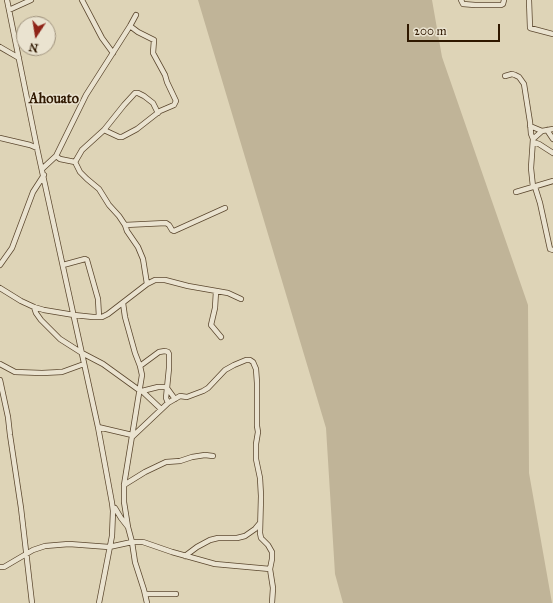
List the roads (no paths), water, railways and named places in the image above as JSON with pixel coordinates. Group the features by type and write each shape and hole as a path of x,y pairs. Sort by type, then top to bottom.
{"street":[{"path":"7,0 37,148 98,427 114,511 99,603"},
{"path":"9,10 31,0"},
{"path":"82,0 102,38 113,53"},
{"path":"461,0 463,4 501,5 503,4 504,0"},
{"path":"529,0 530,28 553,34"},
{"path":"42,169 56,156 86,95 136,15"},
{"path":"104,130 122,137 137,129 158,113 174,105 176,101 165,75 153,53 154,40 130,26"},
{"path":"0,47 19,58"},
{"path":"505,76 512,74 515,75 519,77 524,84 533,140 531,168 534,187 540,203 550,249 553,250"},
{"path":"74,162 82,150 104,130 132,95 138,93 144,96 154,104 158,113"},
{"path":"530,126 545,130 553,129"},
{"path":"545,130 553,137 553,146"},
{"path":"533,140 545,130"},
{"path":"0,138 37,148"},
{"path":"533,140 553,153"},
{"path":"56,156 60,159 74,162 80,172 99,190 108,205 120,216 143,259 147,284"},
{"path":"0,265 12,248 33,192 44,175"},
{"path":"516,192 553,181"},
{"path":"125,225 166,223 174,231 225,208"},
{"path":"63,265 87,260 98,299 99,317"},
{"path":"0,288 34,307 82,317 99,317 108,314 154,280 228,293 241,299"},
{"path":"216,291 215,308 211,326 221,337"},
{"path":"123,303 125,317 142,375 124,485 124,502 135,562 147,603"},
{"path":"34,307 41,320 60,339 103,364 140,390 161,409"},
{"path":"140,366 159,352 168,352 170,368 166,398 168,403"},
{"path":"132,436 168,403 182,396 188,397 203,391 226,370 234,365 246,360 253,362 257,376 258,432 256,459 260,478 261,496 260,533 261,538 272,552 270,569 273,588 272,603"},
{"path":"0,364 15,372 42,373 62,372 84,364"},
{"path":"0,380 8,417 21,508 32,603"},
{"path":"140,390 167,387"},
{"path":"167,387 175,399"},
{"path":"98,427 132,436"},
{"path":"124,485 145,472 166,462 180,461 192,457 213,456"},
{"path":"116,512 124,502"},
{"path":"112,503 116,512 128,527"},
{"path":"185,556 198,546 210,540 245,536 255,529 260,523"},
{"path":"0,567 4,567 26,554 45,546 83,545 109,547 132,542 143,542 215,564 270,569"},
{"path":"145,594 176,594"}],"district":[{"name":"Ahouato","path":"54,100"}]}
